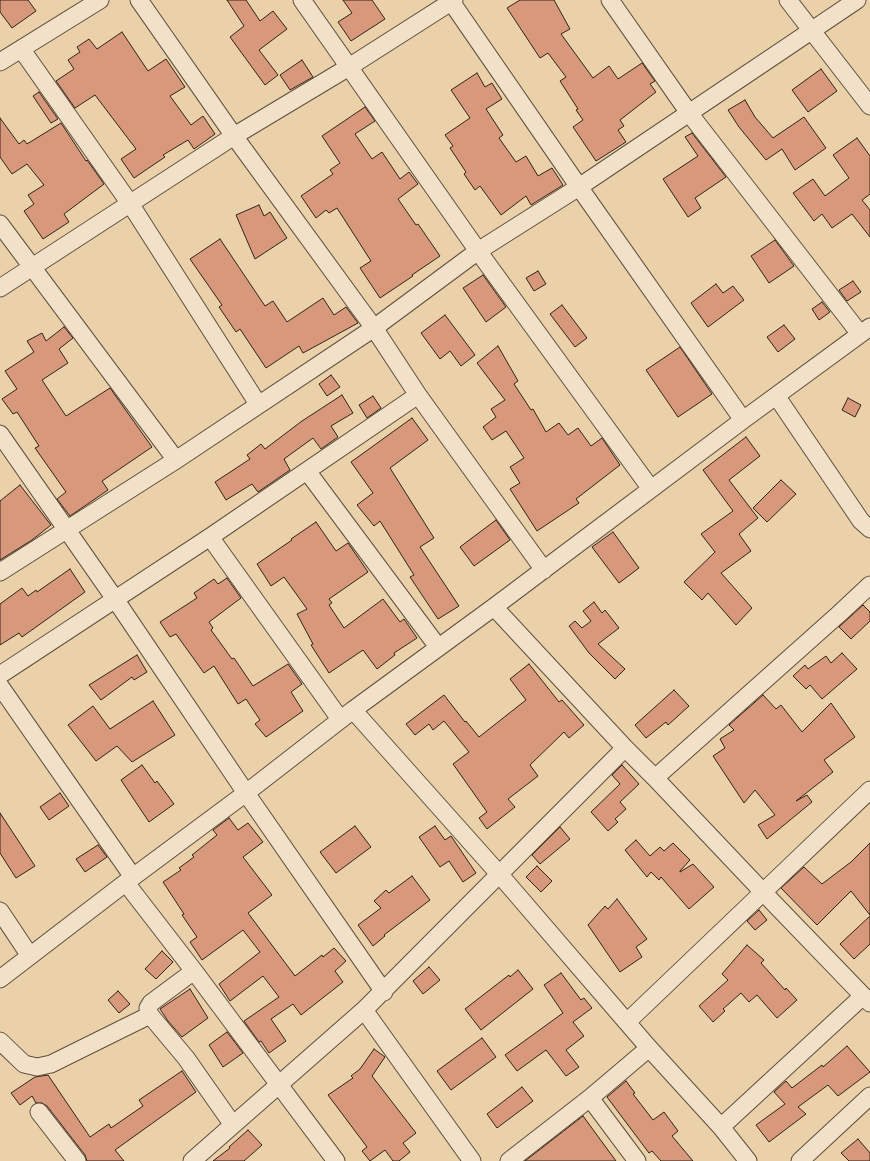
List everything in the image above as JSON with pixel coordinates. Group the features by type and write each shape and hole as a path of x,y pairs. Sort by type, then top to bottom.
{"street":[{"path":"0,62 22,50 100,0"},
{"path":"139,0 234,136 374,328 418,395 544,570"},
{"path":"302,0 478,251 651,489"},
{"path":"0,979 347,715 865,331 689,113 610,0"},
{"path":"788,0 870,106"},
{"path":"0,572 176,460 374,328 478,251 579,187 857,0"},
{"path":"0,288 131,205 234,136 349,68 451,1 579,187 743,420"},
{"path":"22,50 131,205 258,404"},
{"path":"0,224 176,460"},
{"path":"0,675 210,537 418,395"},
{"path":"777,397 861,520 870,529"},
{"path":"0,434 384,992"},
{"path":"307,471 438,647"},
{"path":"210,537 347,715 500,875 649,1048 721,1127 748,1161"},
{"path":"656,778 840,614 870,585"},
{"path":"494,607 625,748 656,778 763,892 867,999 721,1127"},
{"path":"0,686 129,880 194,971 280,1085 329,1159"},
{"path":"192,1161 384,992 625,748"},
{"path":"627,1022 870,790"},
{"path":"0,910 30,956"},
{"path":"194,971 151,1003 148,1008 150,1015 186,1058 233,1126"},
{"path":"364,1010 472,1161"},
{"path":"0,1041 24,1064 37,1067 50,1064 150,1015"},
{"path":"509,1161 590,1098 649,1048"},
{"path":"800,1161 870,1096"},
{"path":"590,1098 637,1161"},
{"path":"39,1112 77,1161"}],"building":[{"path":"0,0 28,0 36,11 12,28 0,12"},
{"path":"227,0 246,0 260,21 273,11 287,29 259,50 278,75 265,85 230,37 244,26"},
{"path":"343,0 372,0 385,19 351,41 338,22 352,13"},
{"path":"520,0 554,0 570,29 561,34 593,78 609,66 618,79 642,63 655,81 650,84 656,92 620,120 624,126 618,130 626,142 596,161 573,127 583,120 576,110 578,109 560,81 566,77 548,53 540,58 507,8"},
{"path":"122,32 148,71 166,59 185,87 170,96 191,125 203,116 215,134 194,149 188,140 163,155 165,157 134,178 121,159 136,149 95,95 75,108 56,81 74,69 68,60 80,52 77,47 89,39 97,49"},
{"path":"302,60 313,77 290,90 280,75"},
{"path":"821,69 837,91 808,112 792,90"},
{"path":"477,73 485,87 492,83 502,99 486,109 503,135 499,138 516,162 526,156 538,176 552,168 563,185 531,205 526,196 501,215 480,186 475,190 464,174 466,172 450,148 453,146 445,135 470,118 451,90"},
{"path":"39,92 58,119 51,123 33,96"},
{"path":"745,100 755,117 773,138 804,117 826,148 795,170 782,149 766,160 739,127 728,110"},
{"path":"365,107 375,121 355,134 372,159 382,152 400,179 409,172 418,184 398,199 416,225 418,224 440,256 380,298 360,268 371,261 337,208 329,213 326,210 316,218 301,196 333,174 330,170 340,163 322,136"},
{"path":"0,118 19,144 24,140 27,144 61,123 86,161 87,160 104,184 64,214 69,222 43,239 24,211 34,204 28,195 44,185 27,164 12,174 0,157"},
{"path":"692,133 726,177 695,198 701,208 688,217 663,179 698,156 685,137"},
{"path":"857,138 870,156 870,194 862,200 870,210 870,237 852,214 832,228 822,214 814,221 793,193 813,179 825,196 849,178 833,155"},
{"path":"259,205 264,216 270,212 287,238 255,259 236,215"},
{"path":"220,239 265,306 273,301 287,322 323,298 334,315 346,307 358,323 303,353 299,346 266,368 240,329 236,332 219,307 222,305 190,259"},
{"path":"775,240 794,266 769,283 751,256"},
{"path":"538,271 546,284 534,291 526,278"},
{"path":"483,275 506,307 486,322 463,288"},
{"path":"853,281 861,292 847,301 839,290"},
{"path":"716,284 723,293 733,286 744,300 708,327 691,303"},
{"path":"822,302 830,312 819,320 812,309"},
{"path":"562,305 587,338 575,347 550,314"},
{"path":"445,315 475,355 461,366 450,351 440,359 421,333"},
{"path":"784,325 795,339 778,352 767,337"},
{"path":"64,327 73,338 59,349 68,363 42,380 66,416 110,388 152,447 102,481 108,490 70,516 57,499 66,492 35,448 39,446 17,412 13,414 2,399 17,389 5,371 34,352 27,341 42,333 46,341"},
{"path":"498,346 518,381 514,384 531,410 533,409 546,432 559,423 568,435 578,428 591,446 602,438 620,465 576,499 579,503 537,531 510,489 520,483 510,467 524,458 506,431 492,440 483,427 496,417 491,409 505,400 477,363"},
{"path":"680,347 712,394 678,417 646,370"},
{"path":"331,375 340,387 327,396 319,384"},
{"path":"342,395 353,413 331,426 338,437 321,449 313,438 284,459 290,470 258,492 252,484 226,500 215,482 250,459 247,455 261,444 265,449 302,421"},
{"path":"373,396 381,408 367,418 359,405"},
{"path":"848,398 861,405 855,417 842,410"},
{"path":"412,418 428,440 390,468 434,538 420,547 459,606 438,619 410,577 414,575 380,521 374,526 357,505 373,493 351,462"},
{"path":"746,437 760,456 729,480 758,518 739,534 751,551 721,573 752,608 736,625 708,593 702,600 684,582 715,552 701,534 733,511 703,470"},
{"path":"781,480 796,494 767,522 753,508"},
{"path":"20,485 51,525 32,540 0,560 0,501"},
{"path":"496,520 510,540 474,566 460,547"},
{"path":"316,522 336,551 348,543 368,572 329,599 332,603 329,605 344,628 383,599 400,622 404,619 417,638 394,653 395,655 377,669 363,650 329,673 311,645 313,644 297,614 307,609 284,577 271,586 257,564"},
{"path":"613,532 639,568 619,583 592,547"},
{"path":"70,569 85,592 22,637 19,633 0,645 0,604 22,588 28,596 36,590 37,592"},
{"path":"227,578 241,598 209,622 213,628 211,630 232,659 234,658 253,686 288,664 302,684 291,692 303,711 266,737 255,724 260,720 246,699 238,704 214,666 204,673 176,634 170,637 160,622 197,598 194,593 214,579 218,584"},
{"path":"594,602 602,613 605,610 619,628 598,644 625,669 615,679 589,653 569,626 575,621 582,628 591,621 583,611"},
{"path":"863,605 870,612 870,621 851,639 839,627"},
{"path":"842,653 857,669 822,699 810,685 806,689 793,676 805,665 808,669 826,656 831,663"},
{"path":"137,655 147,672 134,680 132,677 101,700 89,685"},
{"path":"529,664 559,702 562,700 584,725 569,738 564,732 530,765 538,776 508,799 515,807 487,829 479,818 487,812 453,764 469,752 444,721 433,730 429,724 415,735 406,724 444,695 479,737 526,700 510,679"},
{"path":"674,690 689,706 668,725 666,722 646,738 635,725"},
{"path":"763,695 776,709 781,705 802,732 831,703 855,737 824,760 833,772 796,801 807,795 812,802 767,839 758,825 775,815 755,790 744,803 713,756 725,748 720,739 734,730 729,725"},
{"path":"153,701 175,735 132,762 117,746 96,761 68,725 93,706 110,729"},
{"path":"142,765 155,783 157,781 174,804 149,822 121,780"},
{"path":"622,765 639,784 620,802 626,809 615,819 618,822 608,831 591,812 620,784 612,775"},
{"path":"60,793 69,806 49,820 40,807"},
{"path":"0,813 35,866 16,878 0,853"},
{"path":"229,818 238,830 248,823 263,842 243,857 272,895 248,913 295,976 322,955 323,957 334,948 346,961 335,971 343,982 301,1015 293,1004 271,1019 286,1041 269,1053 244,1021 279,997 263,976 230,1001 219,984 260,952 243,930 202,960 190,942 197,937 163,882 181,870 179,868 194,857 192,855 217,835 213,830"},
{"path":"355,826 371,847 336,873 320,852"},
{"path":"435,826 445,840 451,836 476,873 463,882 449,861 440,867 419,837"},
{"path":"560,827 570,839 540,864 532,855"},
{"path":"636,840 650,856 660,847 664,851 673,843 690,860 680,872 693,864 714,887 689,909 661,877 659,880 651,872 647,877 625,850"},
{"path":"870,843 870,915 851,891 817,925 781,888 804,867 822,884 851,862"},
{"path":"98,845 107,857 85,872 76,859"},
{"path":"537,866 552,881 541,892 526,877"},
{"path":"412,876 430,900 384,935 385,936 373,946 358,925 381,908 374,901 386,890 389,893"},
{"path":"617,899 647,939 636,947 642,957 620,972 588,925 605,906 608,909"},
{"path":"759,910 767,920 755,930 747,921"},
{"path":"870,916 870,944 854,959 840,944"},
{"path":"747,945 764,960 761,963 785,990 786,988 797,1000 777,1018 757,995 749,1002 741,993 723,1009 725,1011 713,1022 699,1006 728,980 722,974"},
{"path":"162,951 173,962 156,979 145,969"},
{"path":"429,967 440,980 423,994 413,981"},
{"path":"518,970 533,989 481,1030 465,1009 509,975 510,977"},
{"path":"561,973 581,1000 584,998 592,1008 573,1022 584,1036 566,1050 579,1067 566,1076 546,1050 517,1071 505,1055 563,1013 544,985"},
{"path":"190,989 208,1018 182,1037 160,1009"},
{"path":"118,991 130,1004 119,1013 108,1000"},
{"path":"227,1032 243,1053 223,1067 209,1045"},
{"path":"482,1038 496,1057 451,1090 437,1071"},
{"path":"847,1046 870,1072 838,1096 828,1085 798,1107 806,1114 769,1142 756,1125 785,1104 774,1092 786,1081 792,1088 822,1065 823,1067"},
{"path":"374,1049 385,1057 372,1076 416,1133 403,1143 410,1152 399,1161 393,1161 385,1150 370,1161 362,1151 367,1147 328,1095 353,1078 351,1076 360,1069"},
{"path":"182,1071 196,1092 115,1150 124,1161 87,1161 85,1155 47,1106 42,1103 36,1103 32,1096 20,1105 11,1093 35,1077 48,1075 90,1137 109,1124 111,1128 143,1106 139,1100"},
{"path":"626,1081 635,1093 633,1094 653,1120 664,1112 678,1131 672,1136 693,1161 661,1161 652,1151 649,1153 607,1097"},
{"path":"522,1087 533,1101 497,1128 487,1114"},
{"path":"583,1116 616,1161 525,1161"},
{"path":"248,1130 262,1145 244,1161 213,1161 230,1148 229,1147"},
{"path":"858,1139 870,1153 870,1161 849,1161 841,1153"}]}
